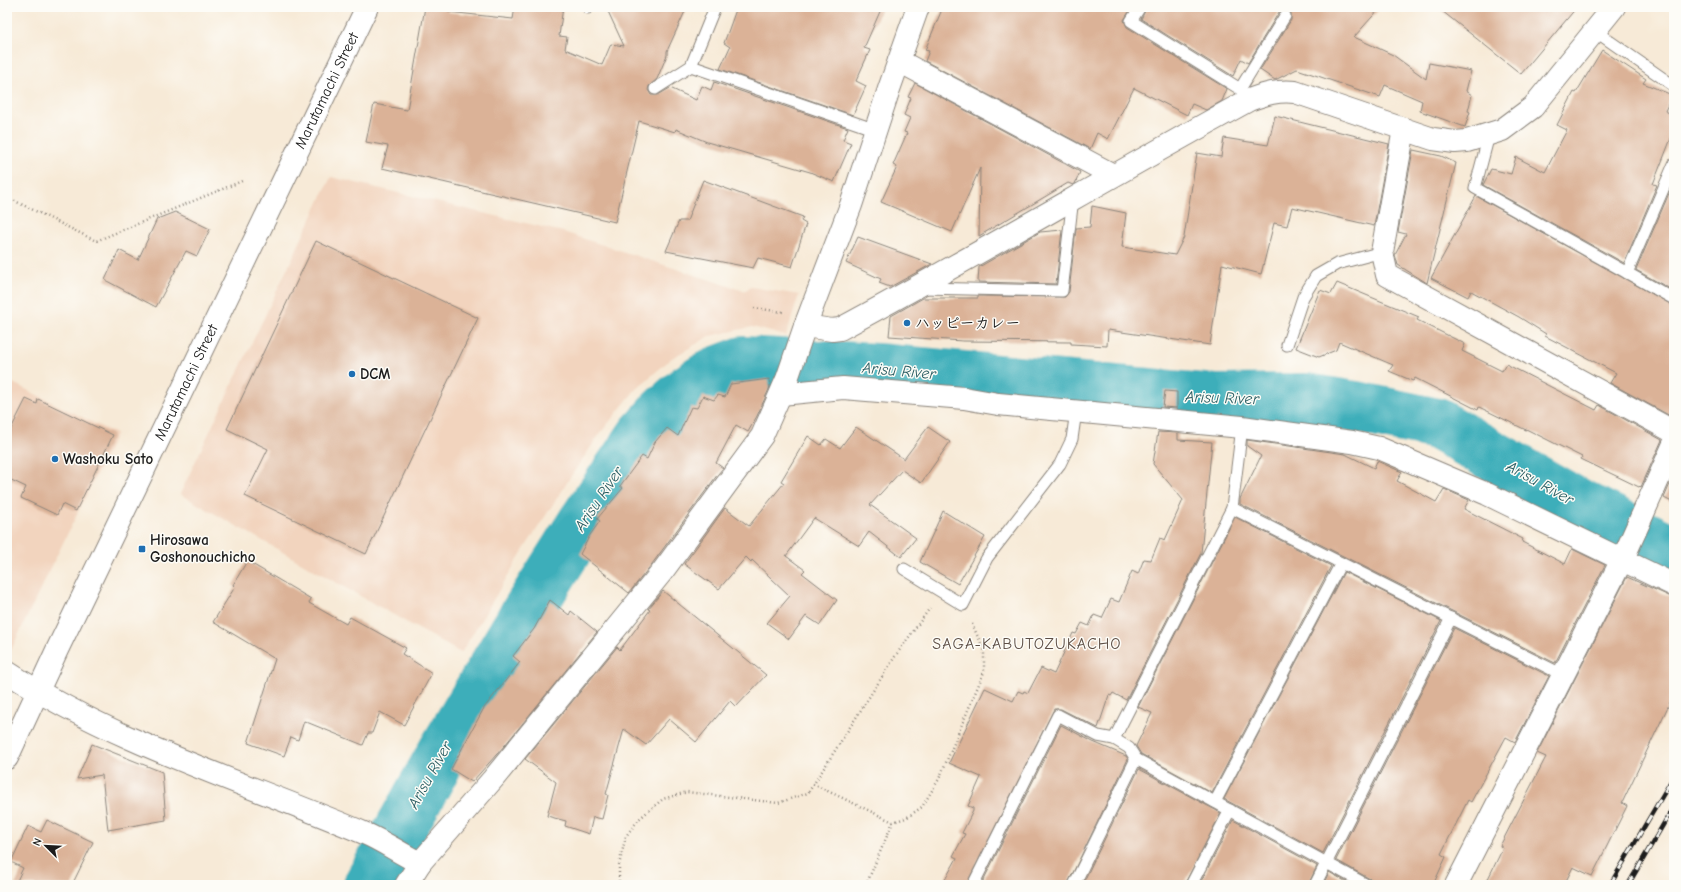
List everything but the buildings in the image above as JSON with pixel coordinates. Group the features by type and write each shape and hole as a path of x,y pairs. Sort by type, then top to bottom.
{"street":[{"name":"Marutamachi Street","path":"7,758 57,650 367,7"},
{"path":"406,885 412,859 493,779 662,572 762,436 784,387 850,205 918,7"},
{"path":"803,333 840,329 917,288 1113,175 1244,94 1295,92 1404,129 1433,138 1455,142 1467,141 1502,130 1533,107 1614,7"},
{"path":"899,61 1113,175"},
{"path":"1404,129 1382,252 1387,275 1674,432"},
{"path":"784,387 843,388 964,398 998,404 1242,427 1352,442 1379,448 1487,494 1623,557 1674,585"},
{"path":"1456,885 1623,557 1648,505 1674,444"},
{"path":"7,672 38,693 70,710 174,758 366,834 412,859"}],"lane":[{"path":"656,89 691,66 715,7"},
{"path":"1140,7 1131,21 1244,94 1286,16"},
{"path":"1595,31 1674,86"},
{"path":"691,66 876,130"},
{"path":"1489,135 1475,188 1674,299"},
{"path":"1627,274 1674,164"},
{"path":"917,288 1062,291 1073,198"},
{"path":"1287,345 1303,297 1316,276 1337,264 1382,252"},
{"path":"904,568 963,605 987,558 1060,464 1072,439 1076,412"},
{"path":"1114,739 1232,508 1242,427"},
{"path":"1232,508 1563,675"},
{"path":"1215,802 1341,563"},
{"path":"1315,885 1451,618"},
{"path":"974,885 1058,715 1098,736 1114,739 1129,748 1136,759 1367,885"},
{"path":"1074,885 1136,759"},
{"path":"1191,885 1230,810"}],"path":[{"path":"7,198 96,241 242,181"},
{"path":"619,885 619,865 626,836 639,819 663,799 687,792 778,803 808,793 896,655 942,592"},
{"path":"813,784 893,822 906,818 922,807 939,779 984,672 984,650 963,605"},
{"path":"866,885 893,822"}],"shaded area":[{"path":"331,177 563,232 744,291 751,287 799,295 786,336 752,327 710,336 672,358 636,389 602,431 575,470 521,554 461,653 180,494"},
{"path":"7,380 116,434 8,656 7,655"}],"waterway":[{"name":"Arisu River","path":"369,885 445,749 520,623 585,520 642,436 665,410 688,390 714,373 743,362 877,369 1215,400 1306,399 1361,408 1437,424 1574,502 1674,551"}],"railway":[{"path":"1610,885 1674,776"},
{"path":"1628,885 1674,806"}],"place":[{"name":"ハッピーカレー","path":"907,323"},
{"name":"DCM","path":"352,374"},
{"name":"Washoku Sato","path":"55,459"},
{"name":"Hirosawa Goshonouchicho","path":"142,549"}],"district":[{"name":"SAGA-KABUTOZUKACHO","path":"1027,644"}]}
